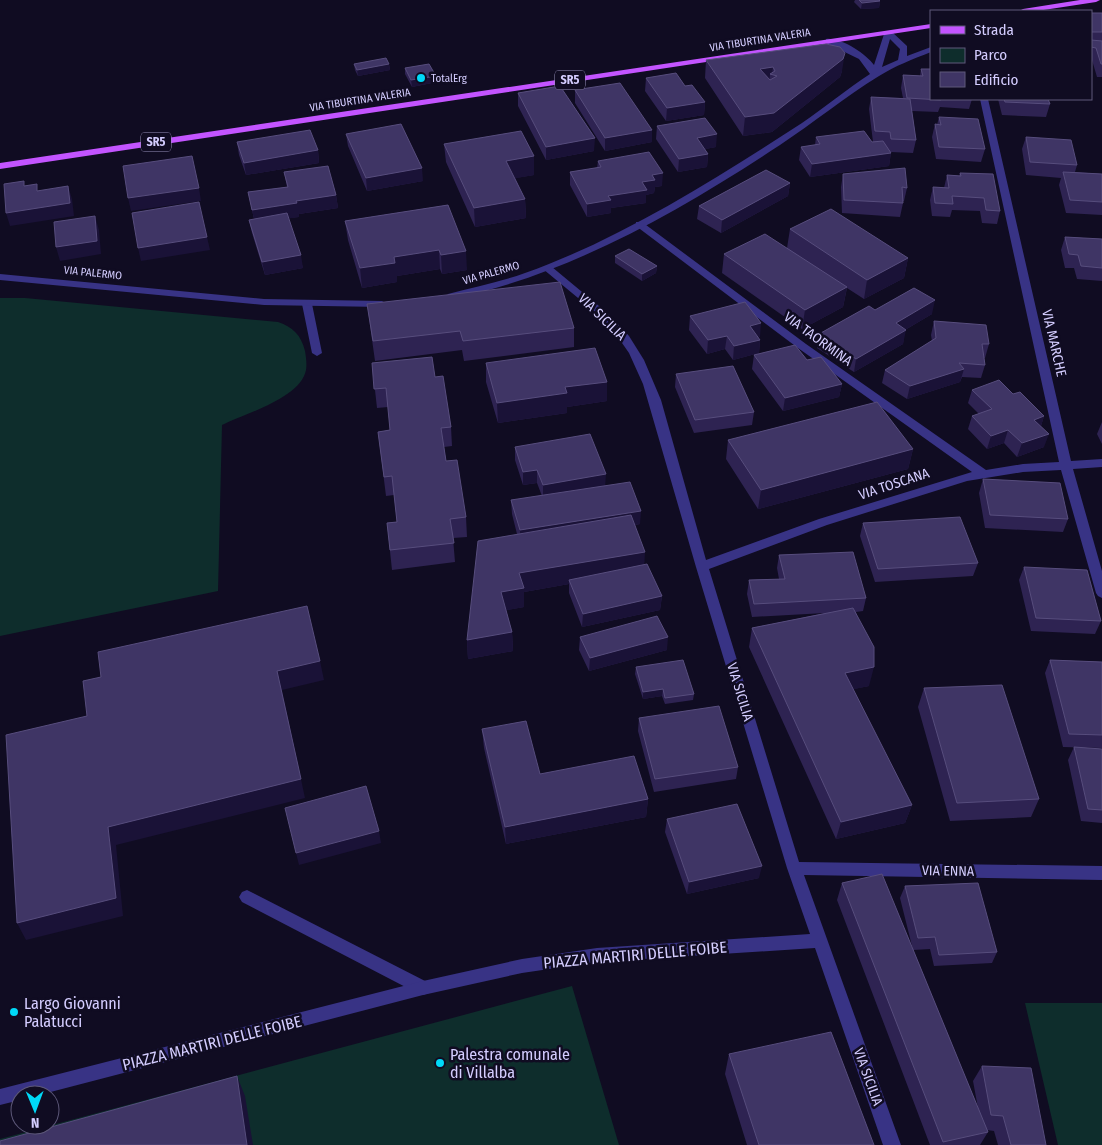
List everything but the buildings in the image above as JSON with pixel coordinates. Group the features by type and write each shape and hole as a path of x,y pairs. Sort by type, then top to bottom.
{"main road":[{"path":"1030,10 1096,0"},
{"name":"VIA TIBURTINA VALERIA","path":"0,166 930,26"}],"street":[{"path":"876,75 888,32 904,48 902,60"},
{"path":"829,41 864,56 876,75"},
{"name":"VIA PALERMO","path":"439,298 488,288 548,269 596,247 753,158 876,75 902,60 930,49"},
{"name":"VIA MARCHE","path":"984,100 1066,465 1102,592"},
{"name":"VIA TAORMINA","path":"639,224 802,346 982,473"},
{"name":"VIA SICILIA","path":"548,269 613,324 628,342 641,365 655,400 702,567 794,868 892,1145"},
{"name":"VIA PALERMO","path":"0,277 257,302 391,304"},
{"path":"307,304 317,353"},
{"name":"VIA TOSCANA","path":"702,567 824,522 982,473 1102,463"},
{"name":"VIA ENNA","path":"794,868 1102,873"},
{"path":"247,898 424,988"},
{"name":"PIAZZA MARTIRI DELLE FOIBE","path":"0,1097 424,988 522,966 597,955 819,941"}],"green space":[{"path":"0,298 25,298 278,322 288,326 299,336 305,351 306,360 306,370 302,380 283,397 222,425 218,591 0,636"},
{"name":"Palestra comunale di Villalba","path":"572,986 619,1145 0,1145 0,1139 15,1135 60,1135 60,1123"},
{"path":"1025,1003 1102,1003 1102,1145 1058,1145"}],"place":[{"name":"TotalErg","path":"421,78"},
{"name":"Largo Giovanni Palatucci","path":"14,1012"},
{"name":"Palestra comunale di Villalba","path":"440,1063"}]}
